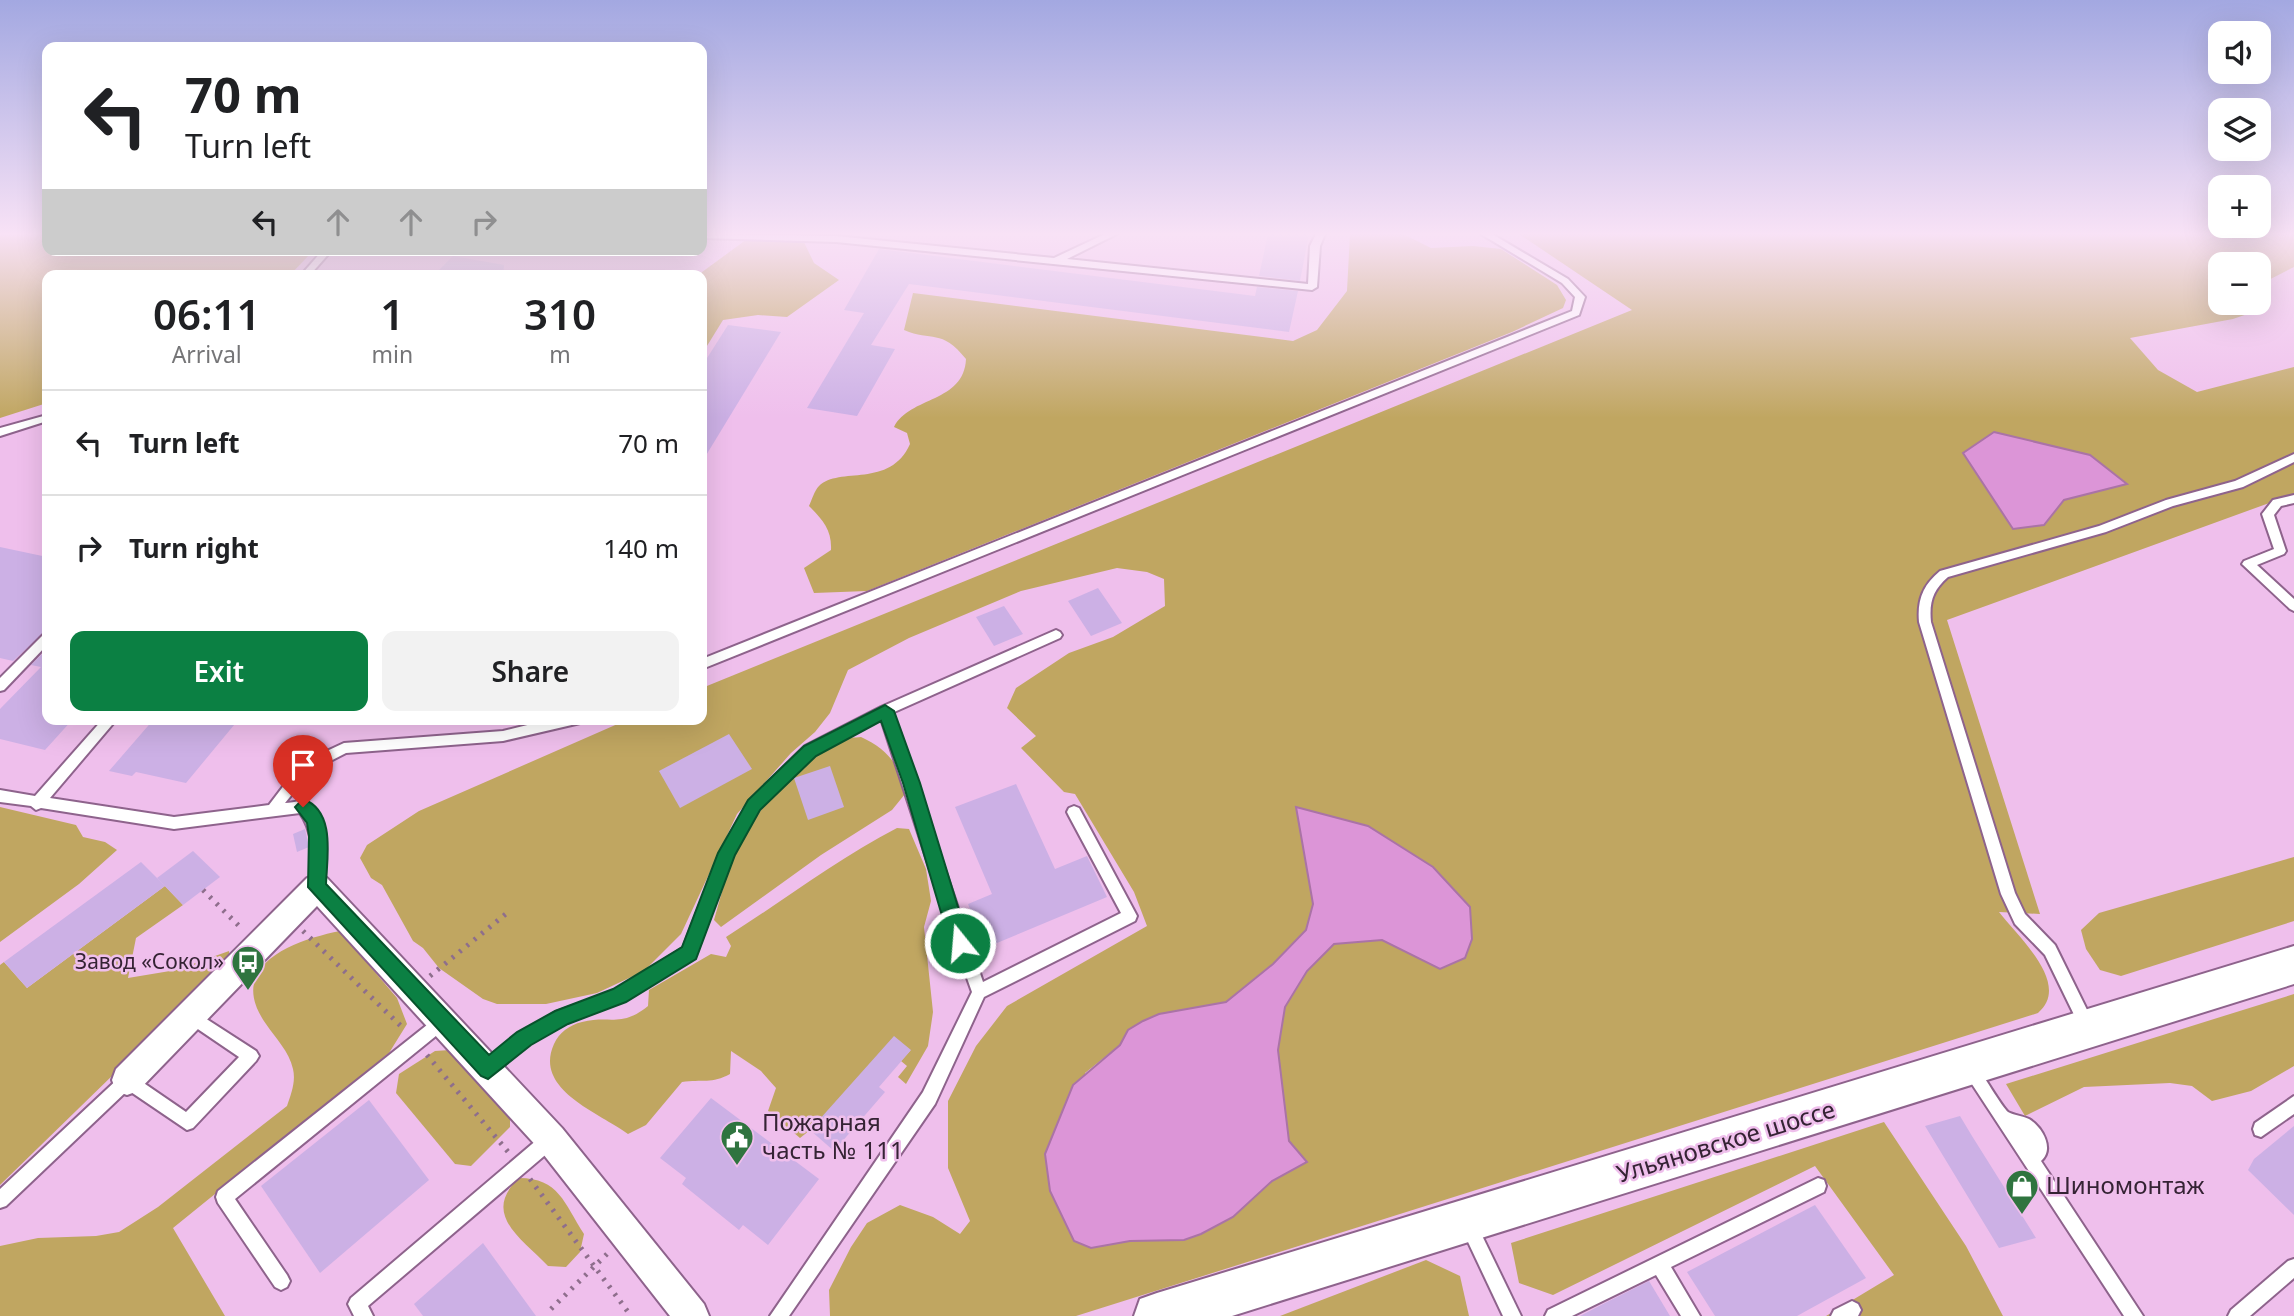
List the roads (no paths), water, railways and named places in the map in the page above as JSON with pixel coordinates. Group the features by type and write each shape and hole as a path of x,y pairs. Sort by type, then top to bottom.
{"main road":[{"name":"Ульяновское шоссе","path":"1157,1316 2294,965"}],"street":[{"path":"127,1080 317,887 551,1139 692,1316"}],"lane":[{"path":"707,662 1576,313 1580,306 1579,295"},
{"path":"0,432 42,419"},
{"path":"2089,1029 2050,950 2020,919 2008,894 1925,622 1923,606 1928,587 1944,574 2090,533 2171,503 2239,484 2294,458"},
{"path":"2294,499 2277,503 2268,514 2280,551 2248,564 2294,606"},
{"path":"488,1069 524,1039 561,1017 619,996 689,953 727,853 754,805 810,751 885,711 1056,635"},
{"path":"1,684 42,643"},
{"path":"885,711 911,783 960,943 979,992"},
{"path":"36,804 106,725"},
{"path":"274,808 306,767 344,748 503,736 550,725"},
{"path":"0,796 36,804 174,823 274,808 303,807 316,820 317,887"},
{"path":"779,1316 929,1098 979,992 1130,916 1074,812"},
{"path":"0,1200 127,1080 187,1122 251,1056 191,1016"},
{"path":"281,1281 224,1197 442,1021"},
{"path":"1969,1067 2134,1316"},
{"path":"2261,1129 2294,1104"},
{"path":"364,1316 357,1304 551,1139"},
{"path":"1554,1316 1818,1185"},
{"path":"1466,1222 1512,1316"},
{"path":"1659,1264 1691,1316"},
{"path":"2237,1316 2294,1266"}],"place":[{"name":"Завод «Сокол»","path":"248,992"},
{"name":"Пожарная часть № 111","path":"737,1167"},
{"name":"Шиномонтаж","path":"2022,1216"}]}
